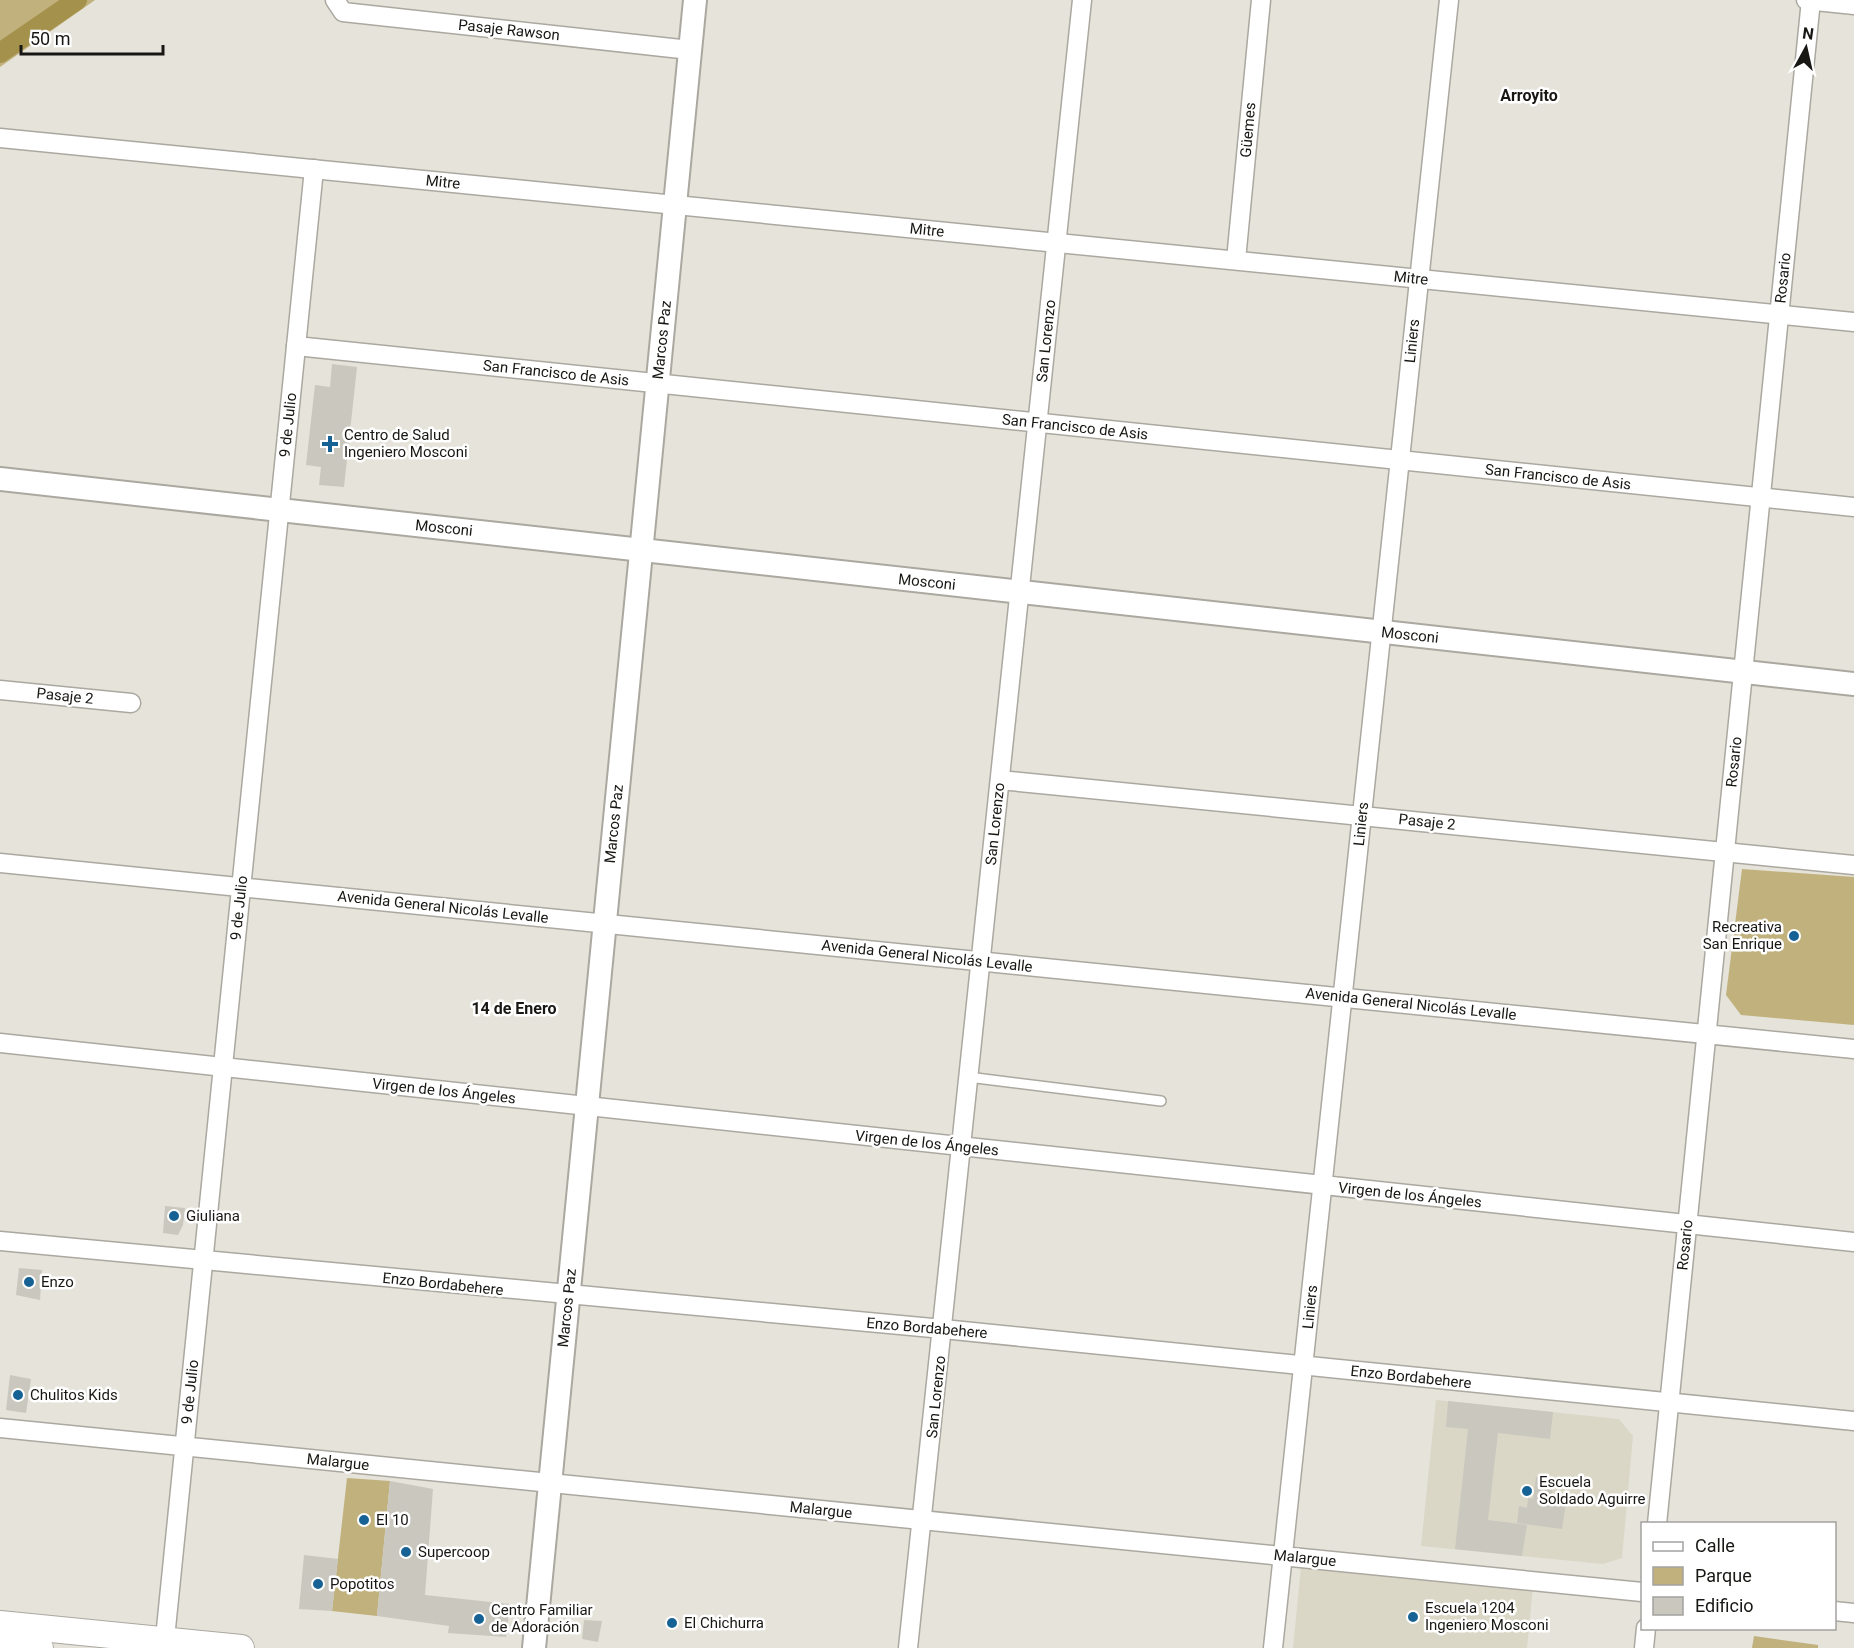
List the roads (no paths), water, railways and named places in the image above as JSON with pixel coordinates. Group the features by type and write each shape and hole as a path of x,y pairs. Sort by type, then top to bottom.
{"main road":[{"path":"0,1624 164,1644 241,1648"},
{"path":"0,1644 40,1648"}],"street":[{"name":"Pasaje Rawson","path":"335,0 343,12 690,50"},
{"name":"Marcos Paz","path":"534,1648 695,0"},
{"name":"San Lorenzo","path":"908,1648 1082,0"},
{"name":"Güemes","path":"1236,261 1260,0"},
{"name":"Liniers","path":"1273,1648 1449,0"},
{"path":"1806,0 1854,5"},
{"name":"Rosario","path":"1657,1522 1811,0"},
{"name":"Mitre","path":"0,138 1854,322"},
{"name":"9 de Julio","path":"164,1644 314,169"},
{"name":"San Francisco de Asis","path":"296,346 1854,507"},
{"name":"Mosconi","path":"0,479 1854,684"},
{"name":"Pasaje 2","path":"0,690 131,703"},
{"name":"Pasaje 2","path":"1000,780 1854,865"},
{"name":"Avenida General Nicolás Levalle","path":"0,863 1854,1049"},
{"name":"Virgen de los Ángeles","path":"0,1043 1854,1242"},
{"name":"Enzo Bordabehere","path":"0,1241 568,1296 943,1329 1854,1421"},
{"name":"Malargue","path":"0,1428 1641,1592"},
{"path":"1836,1611 1854,1613"},
{"path":"1644,1648 1646,1630"}],"lane":[{"path":"968,1077 1161,1101"}],"waterway":[{"path":"0,53 77,0"}],"place":[{"name":"Centro de Salud Ingeniero Mosconi","path":"330,444"},
{"name":"Recreativa San Enrique","path":"1794,936"},
{"name":"Giuliana","path":"174,1216"},
{"name":"Enzo","path":"29,1282"},
{"name":"Chulitos Kids","path":"18,1395"},
{"name":"Escuela Soldado Aguirre","path":"1527,1491"},
{"name":"El 10","path":"364,1520"},
{"name":"Supercoop","path":"406,1552"},
{"name":"Popotitos","path":"318,1584"},
{"name":"Escuela 1204 Ingeniero Mosconi","path":"1413,1617"},
{"name":"Centro Familiar de Adoración","path":"479,1619"},
{"name":"El Chichurra","path":"672,1623"}],"district":[{"name":"Arroyito","path":"1529,95"},
{"name":"14 de Enero","path":"514,1008"}]}
